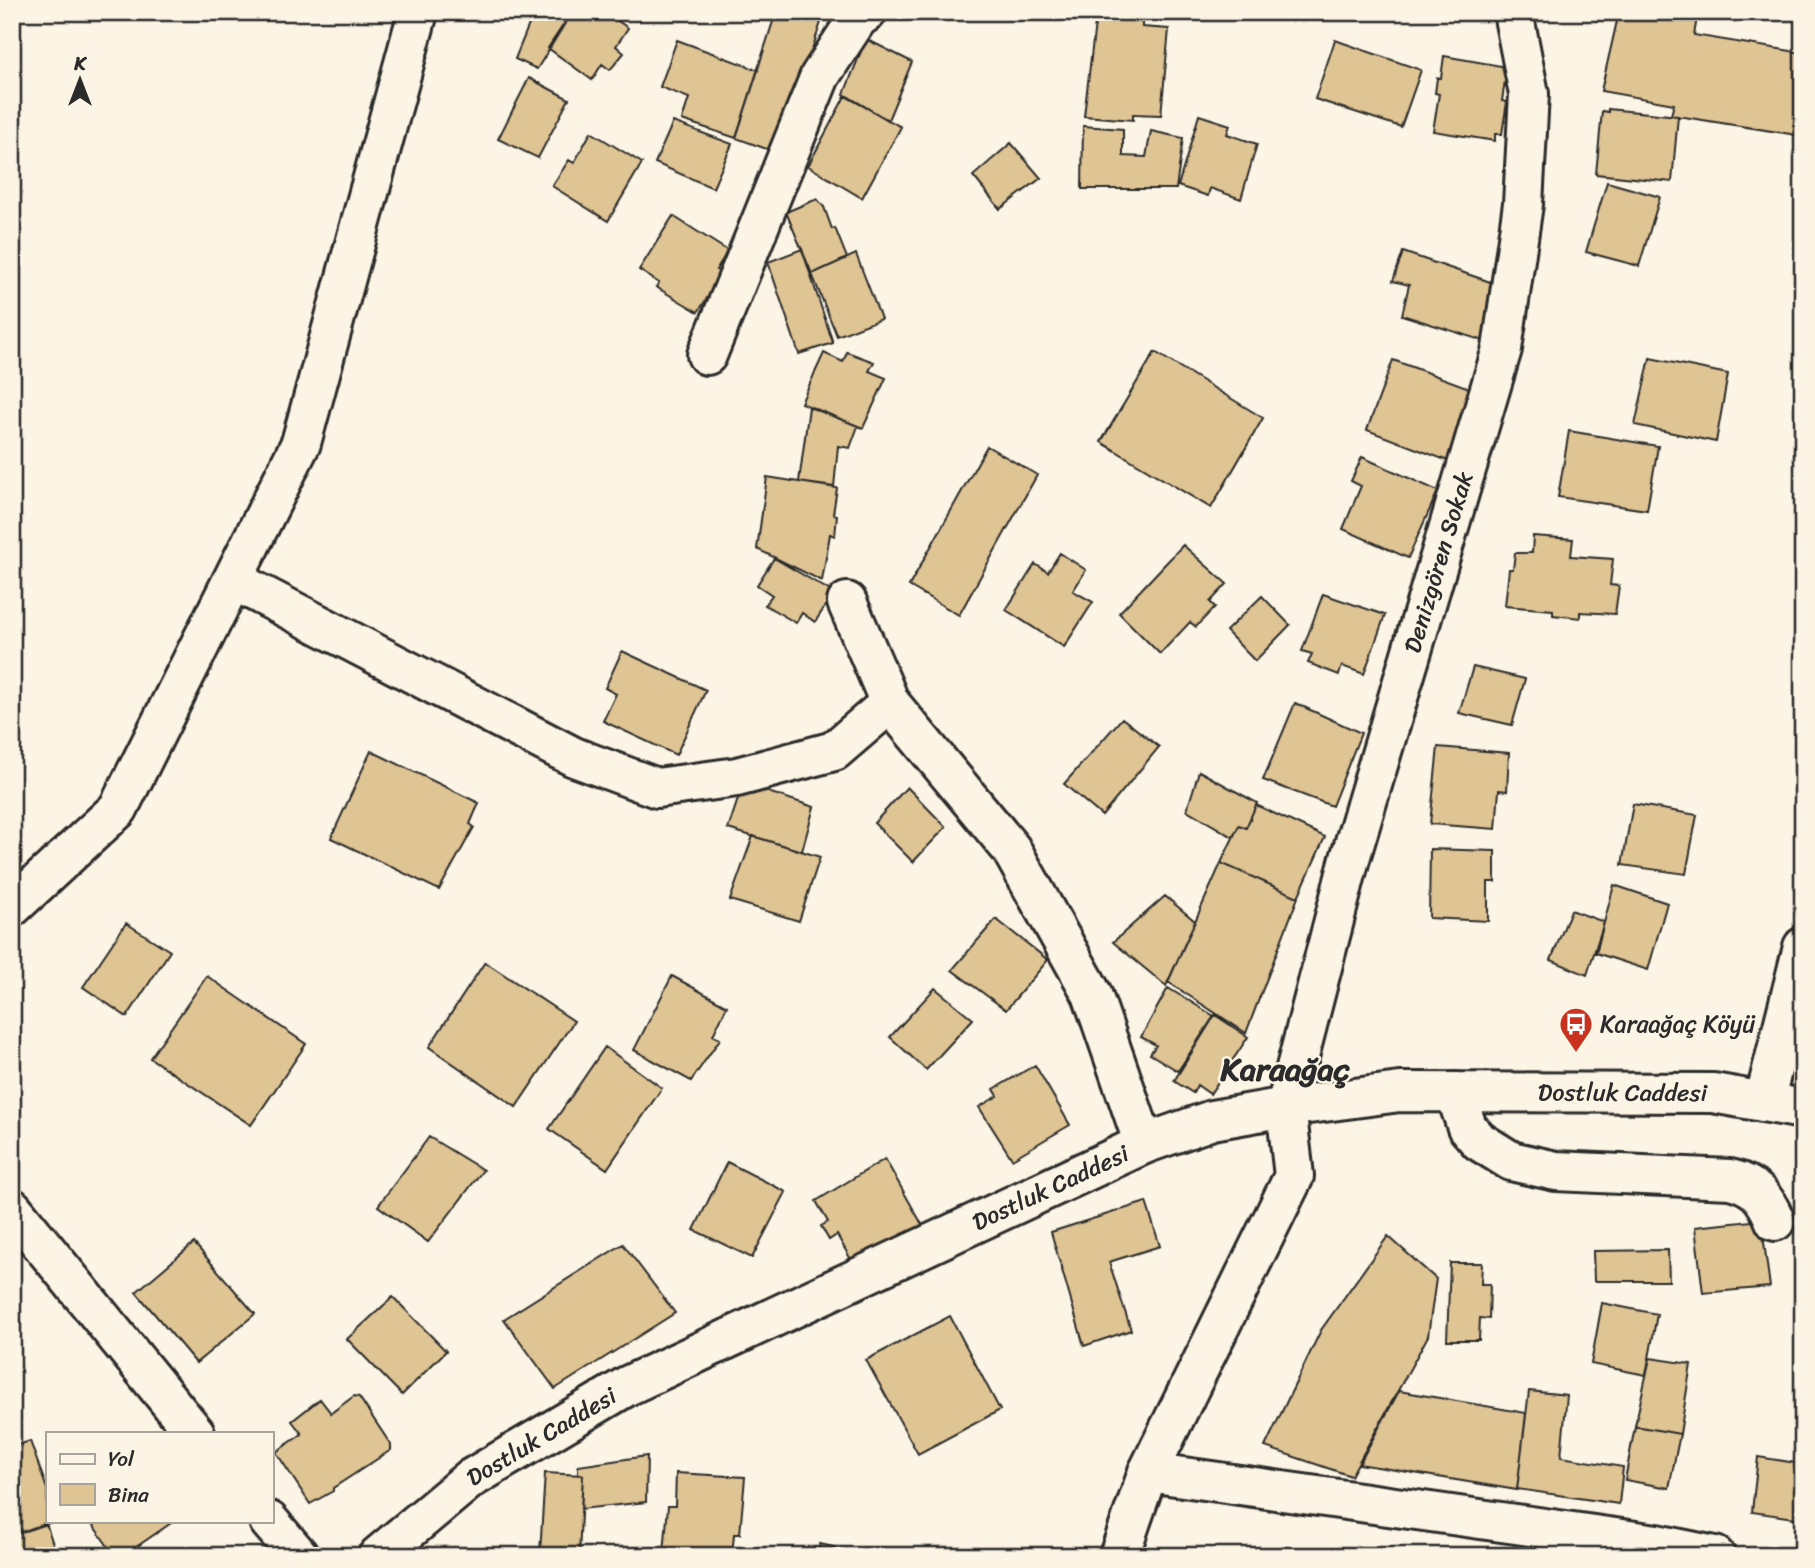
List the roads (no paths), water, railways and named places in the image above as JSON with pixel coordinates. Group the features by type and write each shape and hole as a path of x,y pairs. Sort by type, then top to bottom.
{"street":[{"path":"12,907 118,809 301,443 418,12"},
{"path":"706,355 820,76 858,18 867,12"},
{"name":"Denizgören Sokak","path":"1286,1107 1349,862 1502,349 1523,204 1529,94 1513,12"},
{"path":"233,580 574,757 657,788 737,777 834,751 890,703"},
{"path":"847,602 890,703 1011,849 1092,993 1144,1144"},
{"path":"1764,1102 1803,947"},
{"name":"Dostluk Caddesi","path":"378,1556 470,1479 627,1386 1144,1144 1212,1120 1400,1092 1713,1093 1803,1109"},
{"path":"1455,1092 1466,1127 1479,1141 1511,1161 1556,1171 1730,1179 1749,1183 1766,1199 1775,1221"},
{"path":"1119,1556 1148,1472 1294,1176 1286,1107"},
{"path":"12,1208 194,1432"},
{"path":"1148,1472 1655,1550 1715,1556"},
{"path":"270,1522 299,1556"}],"place":[{"name":"Karaağaç Köyü","path":"1576,1054"}],"district":[{"name":"Karaağaç","path":"1285,1069"}]}
